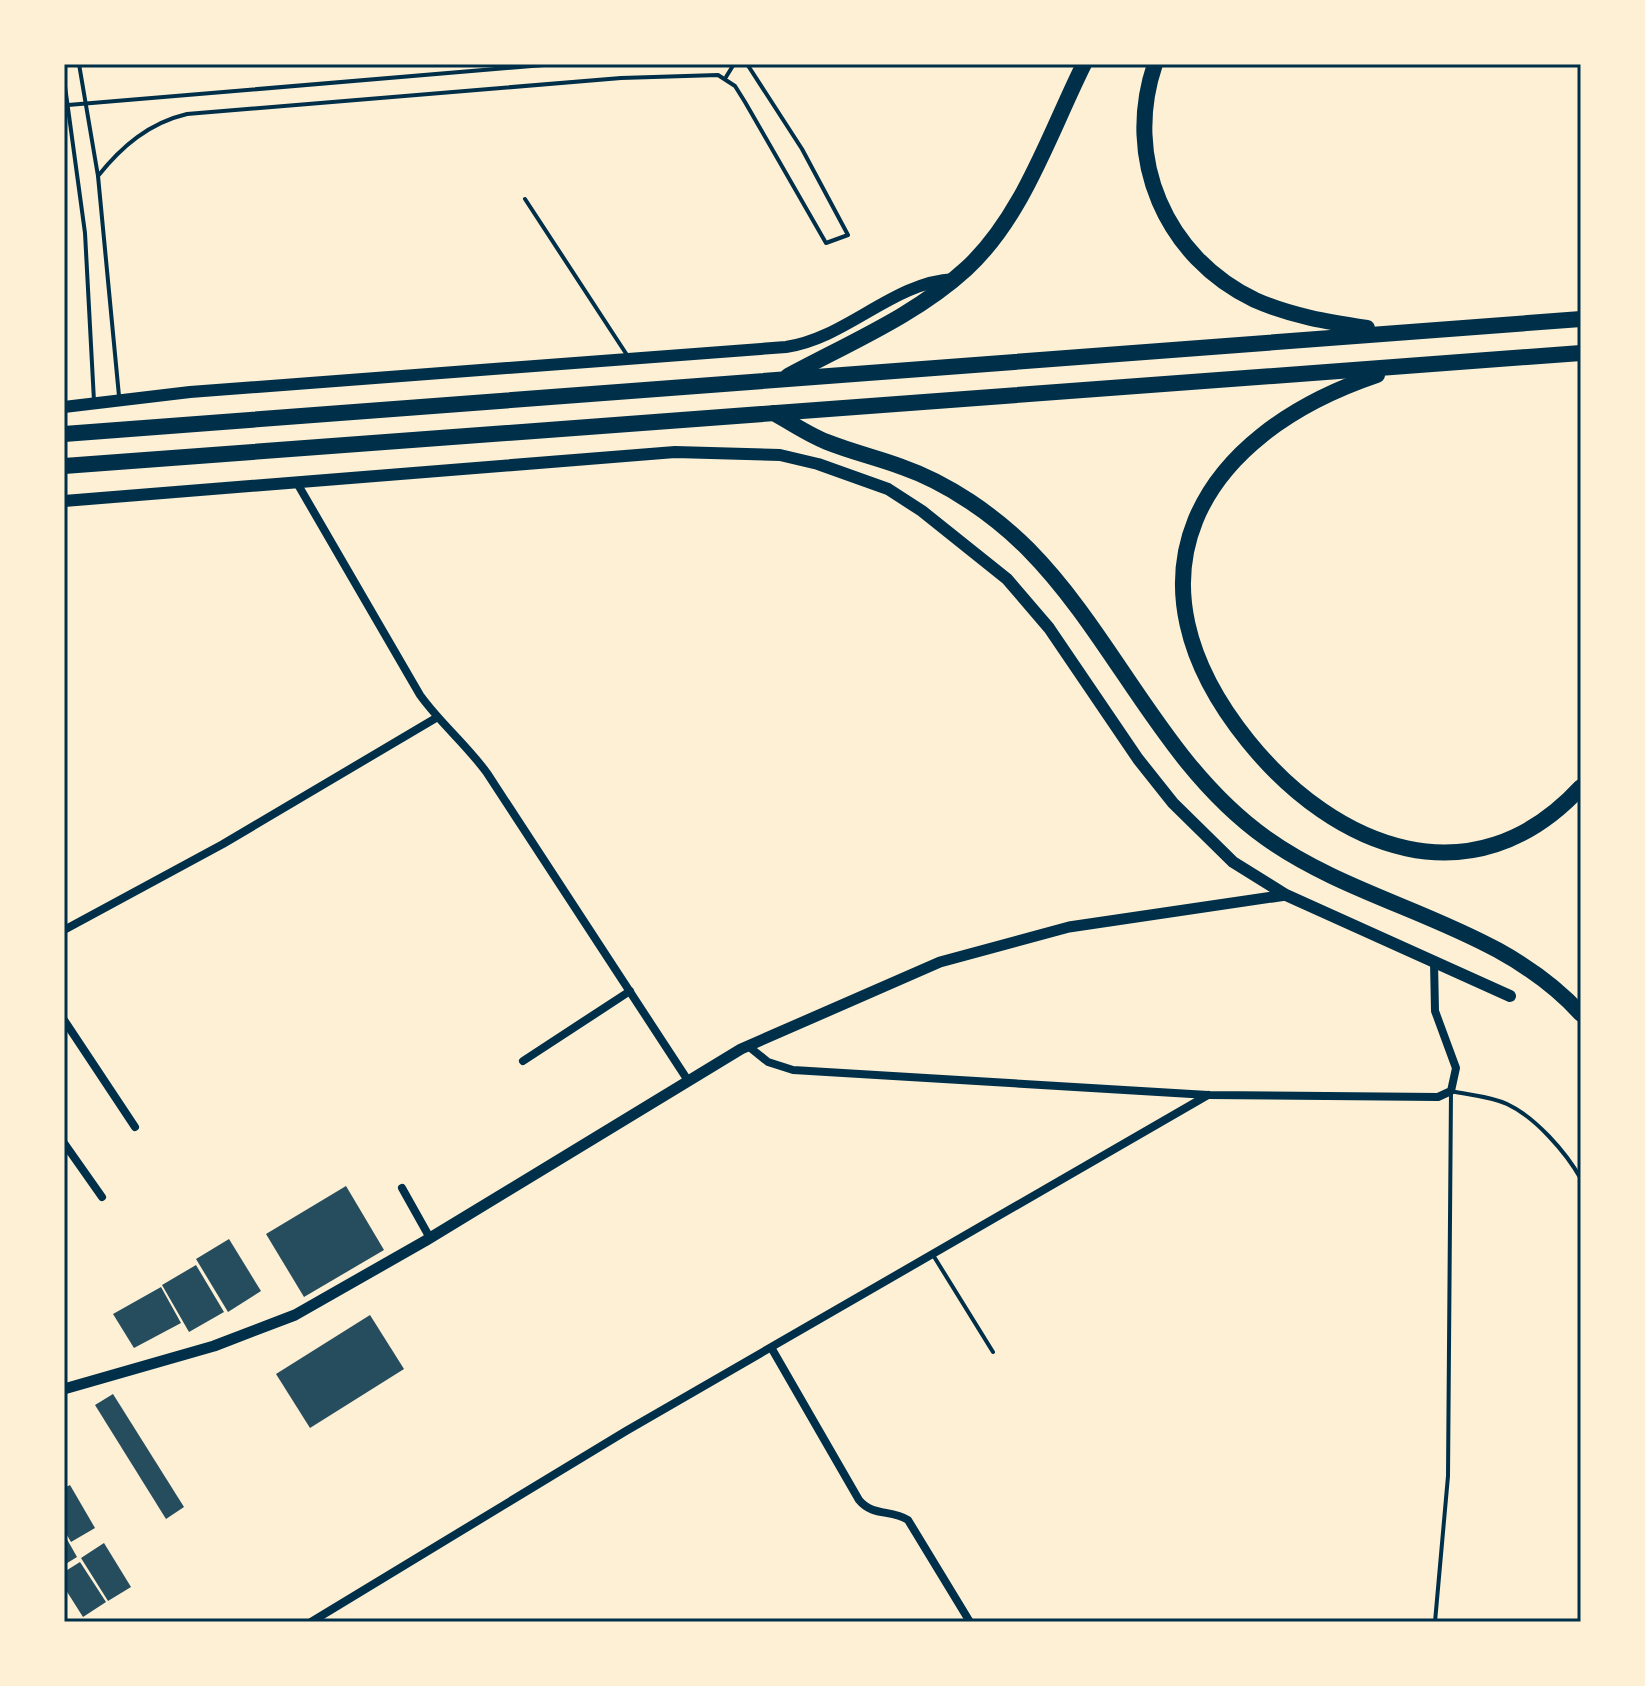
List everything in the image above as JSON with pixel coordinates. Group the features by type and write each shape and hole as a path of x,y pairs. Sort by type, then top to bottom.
{"highway":[{"path":"783,379 915,306 954,279 995,236 1021,194 1084,64"},
{"path":"1155,64 1144,123 1151,183 1170,224 1200,263 1229,286 1290,313 1398,333"},
{"path":"64,434 1581,319"},
{"path":"64,466 1581,353"},
{"path":"1402,367 1333,390 1293,411 1256,437 1220,476 1191,537 1183,580 1186,624 1201,670 1216,697 1266,763 1318,811 1365,838 1420,851 1444,852 1482,846 1530,828 1581,787"},
{"path":"773,413 825,442 906,468 948,488 995,519 1054,579 1192,769 1227,808 1266,839 1313,867 1479,940 1528,970 1581,1014"}],"main road":[{"path":"64,407 190,392 798,346 838,331 920,285 932,280 954,279"},
{"path":"64,501 675,452 780,455 818,464 888,489 922,511 1007,579 1049,628 1138,759 1173,803 1233,862 1286,895 1510,996"}],"street":[{"path":"297,483 374,618 436,718 462,740 478,761 687,1079"},
{"path":"64,930 223,844 436,718"},
{"path":"64,1389 249,1334 295,1315 430,1238 687,1079 748,1046 940,962 1069,927 1286,895"},
{"path":"748,1046 768,1062 793,1070 1208,1095 1438,1097 1451,1091 1456,1068 1435,1011 1434,962"},
{"path":"523,1061 630,991"},
{"path":"64,1020 135,1127"},
{"path":"311,1622 593,1451 1208,1095"},
{"path":"64,1143 102,1197"},
{"path":"402,1188 430,1238"},
{"path":"772,1349 859,1500 872,1512 896,1514 908,1520 970,1622"}],"lane":[{"path":"79,64 83,102 98,176 120,401"},
{"path":"68,105 556,64"},
{"path":"726,77 734,64"},
{"path":"726,77 772,146 826,243 848,235 802,149 747,64"},
{"path":"98,176 116,154 146,130 187,114 621,78 726,77"},
{"path":"64,79 85,233 94,404"},
{"path":"525,199 629,359"},
{"path":"1435,1622 1448,1476 1451,1091 1504,1102 1523,1112 1573,1165 1581,1179"},
{"path":"933,1255 993,1352"}],"building":[{"path":"346,1186 384,1250 304,1297 266,1234"},
{"path":"229,1239 261,1291 228,1312 196,1259"},
{"path":"196,1265 224,1312 189,1332 162,1285"},
{"path":"161,1287 181,1323 134,1348 113,1314"},
{"path":"370,1315 404,1369 310,1428 276,1374"},
{"path":"113,1394 184,1507 166,1519 95,1405"},
{"path":"70,1485 95,1528 71,1542 64,1530 64,1488"},
{"path":"64,1534 77,1557 64,1565"},
{"path":"104,1543 131,1587 108,1601 81,1558"},
{"path":"80,1562 106,1602 83,1617 64,1587 64,1572"}]}
